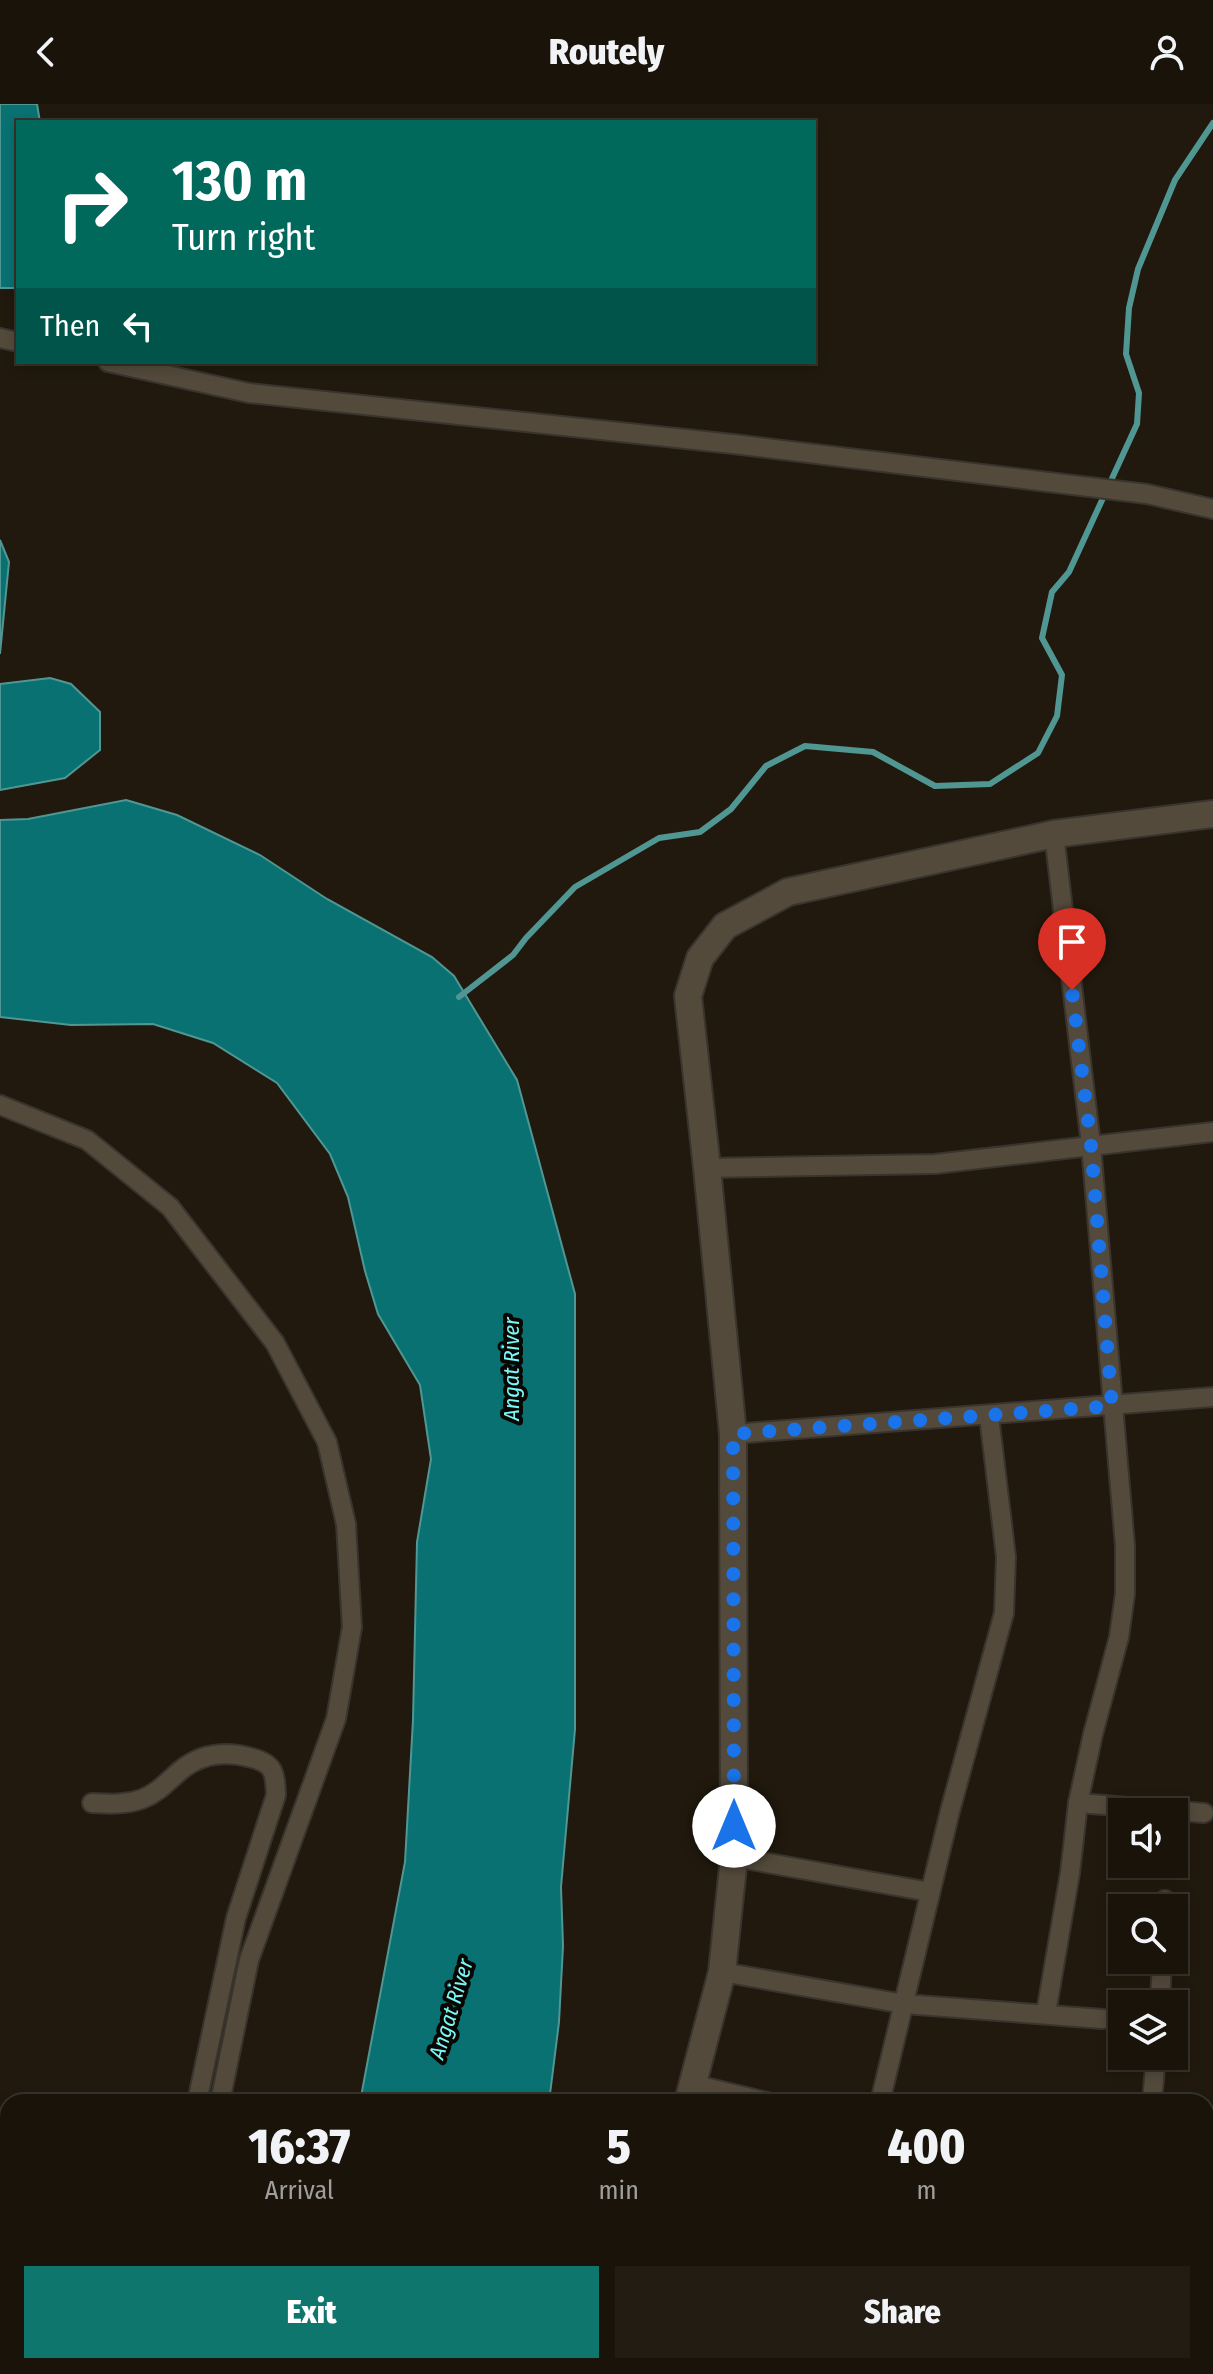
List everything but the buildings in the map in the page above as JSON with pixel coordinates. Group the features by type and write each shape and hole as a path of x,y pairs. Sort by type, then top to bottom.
{"street":[{"path":"117,364 249,393 717,443 1147,494 1213,509"},
{"path":"690,2093 722,1972 734,1857 733,1434 688,996 700,958 725,926 788,892 1054,834 1213,814"},
{"path":"1046,2013 1070,1873 1078,1803 1119,1637 1125,1594 1125,1546 1091,1145 1054,834"},
{"path":"0,1105 87,1140 170,1207 275,1343 327,1442 346,1524 352,1627 336,1719 249,1960 222,2094"},
{"path":"707,1168 935,1164 1213,1132"},
{"path":"733,1434 1213,1397"},
{"path":"882,2094 930,1892 1004,1613 1006,1557 989,1416"},
{"path":"92,1803 120,1805 144,1799 162,1788 184,1767 207,1755 239,1755 265,1761 275,1774 276,1795 236,1918 199,2094"},
{"path":"1078,1803 1204,1813"},
{"path":"734,1857 930,1892"},
{"path":"722,1972 904,2004 1103,2019"},
{"path":"1153,2094 1155,2070"}],"water":[{"path":"0,104 37,104 40,120 16,120 16,288 0,288"},
{"path":"0,540 9,562 0,654"},
{"path":"50,678 71,684 100,712 100,750 65,778 0,790 0,684"},
{"name":"Angat River","path":"126,800 177,815 260,855 327,899 432,957 454,976 517,1080 575,1294 575,1729 561,1887 563,1946 559,2022 550,2094 362,2094 405,1862 413,1720 417,1542 431,1459 420,1385 378,1314 348,1197 330,1154 277,1083 213,1043 153,1024 71,1025 0,1017 0,820 28,819"}],"waterway":[{"path":"459,997 513,955 575,887 659,838 700,832 731,809 766,766 805,746 873,752 935,786 990,784 1038,753 1057,716 1062,675 1042,638 1052,592 1069,572 1137,424 1139,393 1126,354 1129,308 1138,269 1175,180 1213,123"}],"route":[{"path":"734,1826 733,1434 1112,1406 1091,1145 1072,990"}]}
